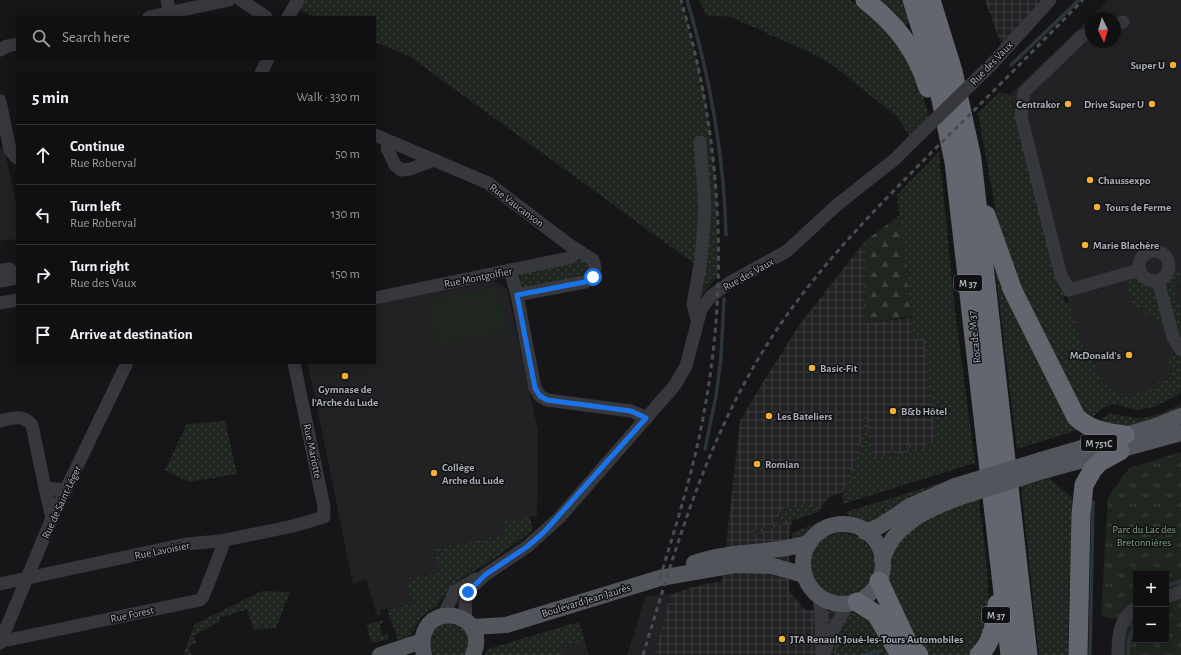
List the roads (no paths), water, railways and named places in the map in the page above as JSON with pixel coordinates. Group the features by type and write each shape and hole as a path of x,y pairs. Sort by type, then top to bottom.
{"highway":[{"path":"865,0 889,20 908,42 916,56 926,83 958,195"},
{"name":"Rocade M 37","path":"912,0 930,55 942,99 954,162 1010,655"},
{"name":"Rocade M 37","path":"930,0 947,50 959,95 974,178 1028,655"},
{"name":"M 37","path":"974,178 1012,291 1071,410 1081,422 1122,443"},
{"path":"1078,655 1081,514 1084,485 1092,469 1122,443"},
{"name":"M 37","path":"979,655 990,640 994,627 1000,571"},
{"path":"879,581 908,643 919,655"},
{"path":"853,603 876,614 900,655"}],"main road":[{"name":"M 751C","path":"1122,443 1181,416"},
{"name":"M 751C","path":"865,532 880,526 915,503 1122,443 1181,433"},
{"name":"M 751C","path":"882,559 894,538 915,519 956,492"},
{"name":"M 751C","path":"810,542 819,533 836,525 854,526 865,532 880,548 882,570 879,581"},
{"path":"810,542 805,552 803,564 804,575 810,587 818,596 830,602 853,603 866,597 879,581"},
{"name":"Boulevard Jean Jaurès","path":"667,577 696,563 725,555 789,548 810,542"},
{"name":"Boulevard Jean Jaurès","path":"442,616 459,616 469,623 506,625 667,577 744,564 773,566 804,575"},
{"path":"380,655 423,648 428,625 434,619 442,616"},
{"path":"469,623 476,635 475,650"},
{"name":"Boulevard Jean Jaurès","path":"475,650 506,625"}],"street":[{"path":"151,16 168,6 228,0"},
{"path":"241,0 265,16"},
{"path":"289,16 298,0"},
{"name":"Rue des Vaux","path":"469,623 465,602 468,592 485,575 528,546 544,532 646,418 682,374 689,353 697,319 706,301 718,290 787,251 838,204 894,160 993,63 1050,0"},
{"path":"1085,35 1082,36 1024,92 1021,116 1061,276 1068,290 1139,270"},
{"path":"0,50 7,46 16,44"},
{"path":"262,72 268,60"},
{"path":"0,101 10,150 16,157"},
{"name":"Rue Vaucanson","path":"376,136 384,148 435,160 488,183 593,260 595,267 593,277 585,282 517,295"},
{"path":"697,319 693,304 701,260 705,215 700,142"},
{"path":"384,148 395,165 401,170 410,169 435,160"},
{"name":"Rue Montgolfier","path":"376,298 569,258 580,251"},
{"path":"1150,251 1160,252 1167,258 1169,267 1166,275 1158,281 1144,278 1139,270 1142,256 1150,251"},
{"path":"0,270 10,269 16,276"},
{"path":"510,270 517,295 535,388 540,396 547,400 631,411 646,418"},
{"path":"0,281 16,277"},
{"path":"1158,281 1173,337 1181,350"},
{"path":"0,303 16,300"},
{"name":"Rue de Saint-Léger","path":"1,640 52,518 127,364"},
{"name":"Rue Mariotte","path":"294,364 324,507 324,517"},
{"path":"0,421 20,417 27,419 32,425 52,518"},
{"path":"45,488 66,490"},
{"name":"Rue Lavoisier","path":"0,584 186,544 220,541 293,526 324,517"},
{"name":"Rue Forest","path":"1,640 8,640 200,600 203,597 222,548 220,541"},
{"name":"Rue des Vaux","path":"442,616 455,591 468,582 485,575"},
{"path":"1169,596 1181,592"},
{"path":"818,596 821,616 823,655"},
{"path":"823,655 832,632 853,603"},
{"path":"1118,655 1120,628 1128,614 1133,610"}],"waterway":[{"path":"687,0 703,58 719,145 725,205 726,235"},
{"path":"1011,65 1079,0"},
{"path":"705,449 716,396 721,358 724,299"},
{"path":"1090,655 1093,502"},
{"path":"1169,585 1181,581"},
{"path":"1128,655 1129,640 1133,630"},
{"path":"864,655 880,651"}],"railway":[{"path":"660,578 684,498 699,438 711,366 717,313 717,208 713,155 695,51 681,0"},
{"path":"643,655 680,537 708,461 724,423 743,387 763,351 782,322 823,268 869,217 1083,0"}],"place":[{"name":"Super U","path":"1173,65"},
{"name":"Centrakor","path":"1068,104"},
{"name":"Drive Super U","path":"1152,104"},
{"name":"Chaussexpo","path":"1090,180"},
{"name":"Tours de Ferme","path":"1097,207"},
{"name":"Marie Blachère","path":"1085,245"},
{"name":"McDonald's","path":"1129,355"},
{"name":"Basic-Fit","path":"812,368"},
{"name":"Gymnase de l’Arche du Lude","path":"345,376"},
{"name":"B&b Hôtel","path":"893,411"},
{"name":"Les Bateliers","path":"769,416"},
{"name":"Romian","path":"757,464"},
{"name":"Collège Arche du Lude","path":"434,473"},
{"name":"JTA Renault Joué-les-Tours Automobiles","path":"782,639"}],"park label":[{"name":"Parc du Lac des Bretonnières","path":"1144,535"}]}
